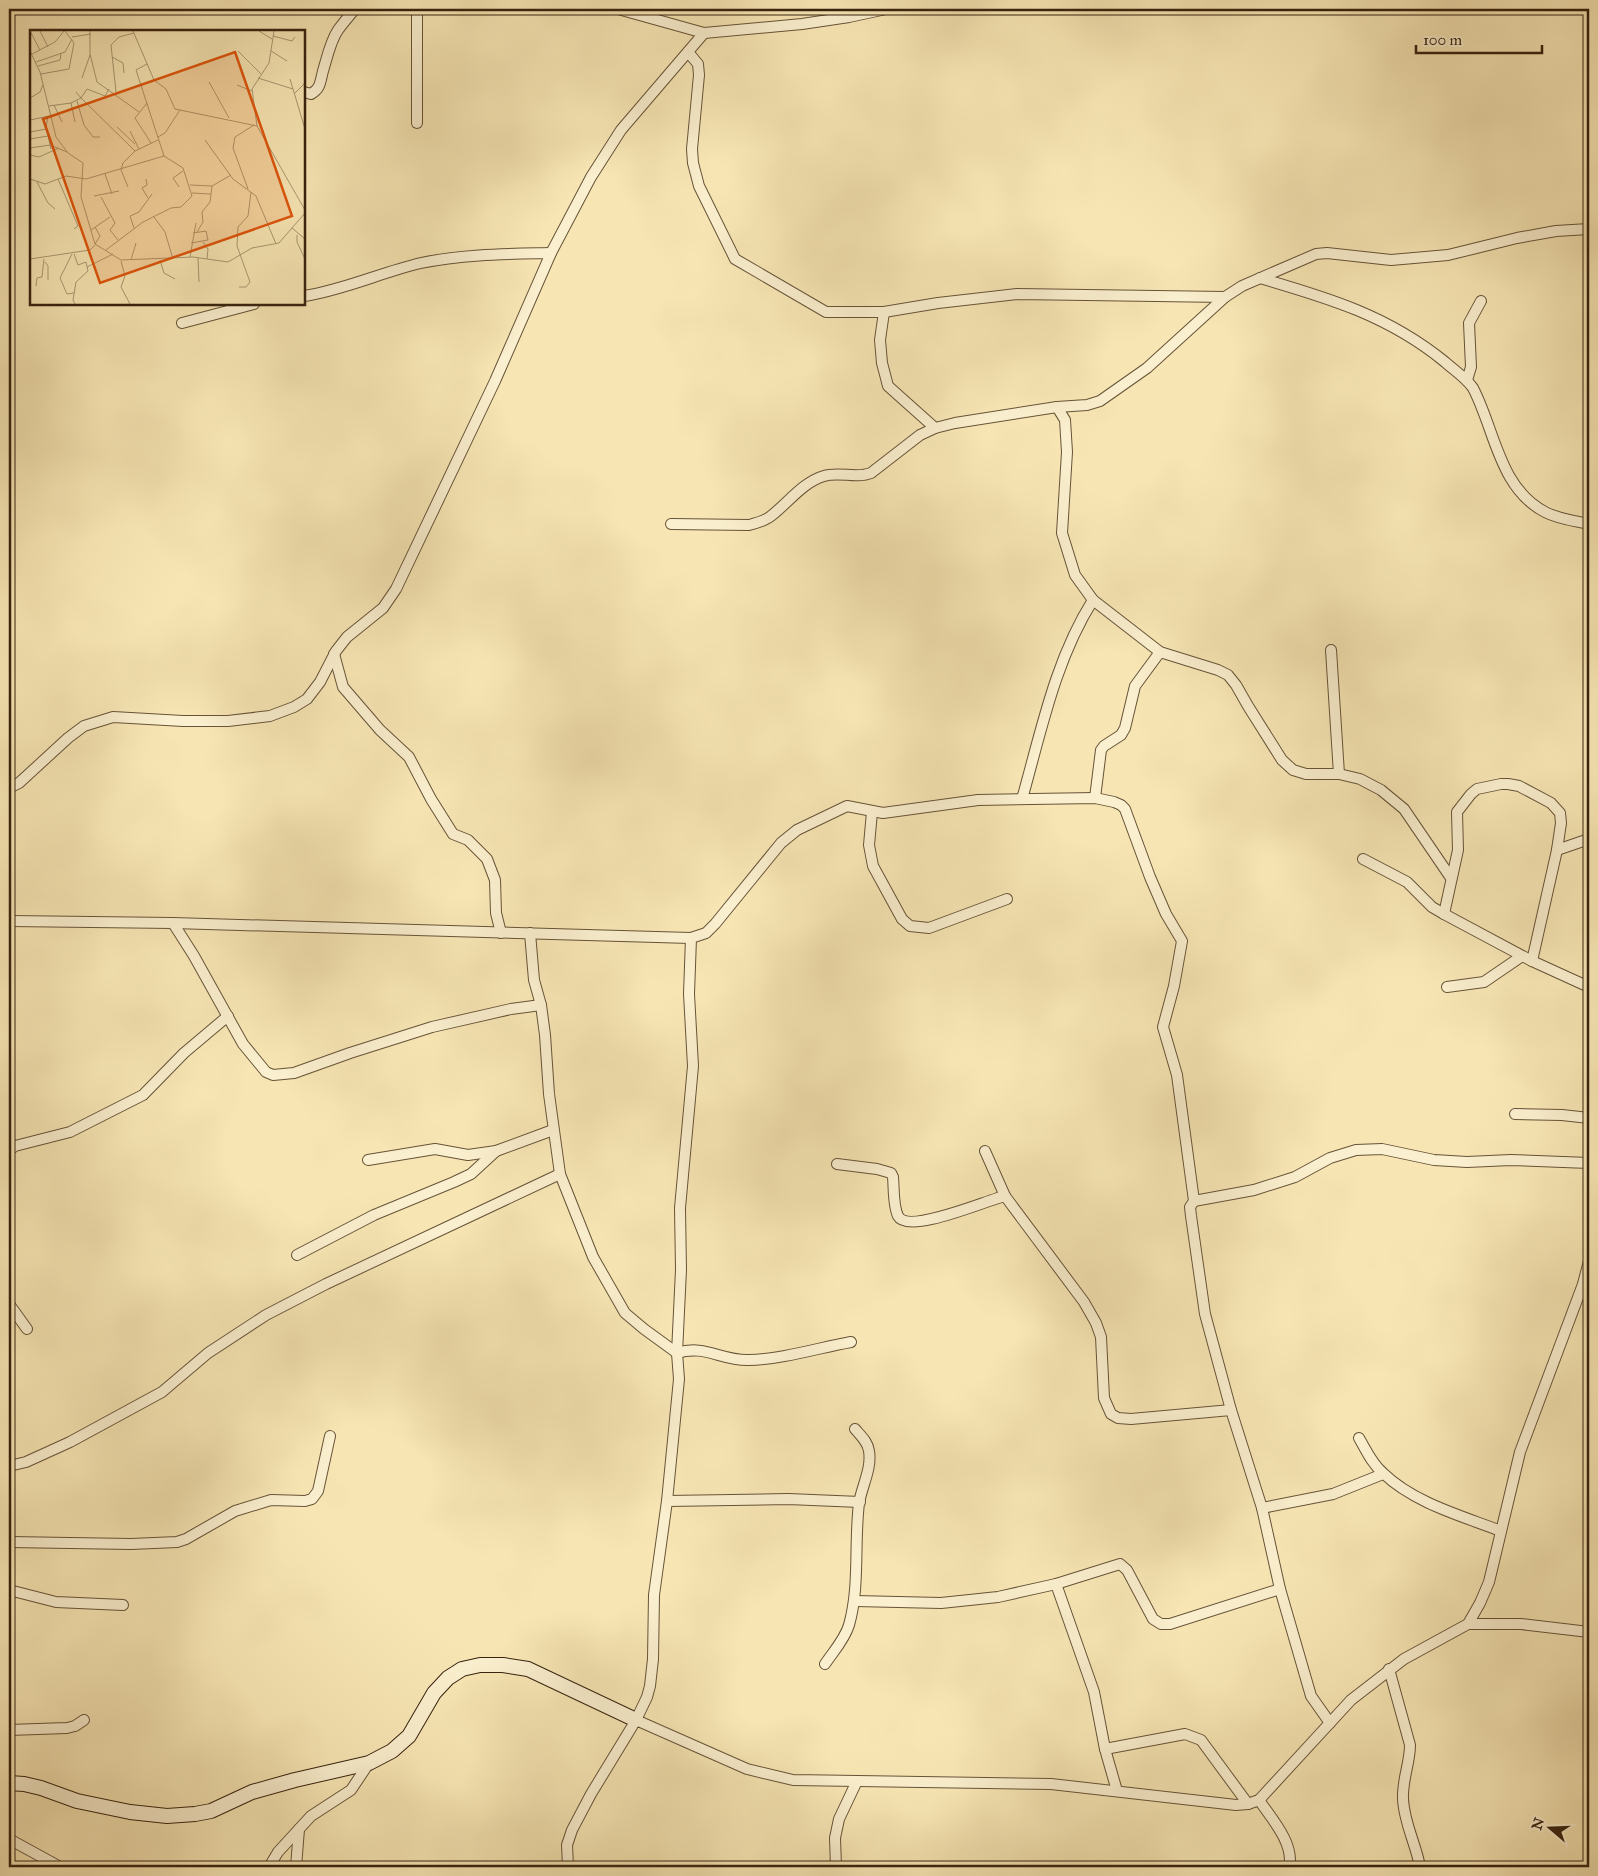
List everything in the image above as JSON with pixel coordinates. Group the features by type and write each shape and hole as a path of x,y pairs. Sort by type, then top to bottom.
{"street":[{"path":"305,92 311,94 318,90 329,49 337,31 355,9"},
{"path":"417,9 417,122"},
{"path":"618,9 704,33 802,24 886,9"},
{"path":"9,788 19,783 68,738 84,726 113,717 228,722 270,716 294,707 307,699 320,682 334,654 347,637 383,608 396,589 494,381 551,252 591,177 621,130 704,33"},
{"path":"688,52 698,64 699,76 692,149 693,163 699,186 735,259 826,312 884,312 938,302 1017,294 1225,297"},
{"path":"671,524 749,525 760,522 770,517 799,491 815,480 825,476 863,476 920,435 935,428 955,423 1057,407 1088,405 1100,401 1147,368 1225,297 1242,286 1316,254 1327,253 1391,260 1448,255 1517,238 1556,231 1589,229"},
{"path":"305,296 328,292 421,263 492,255 551,252"},
{"path":"1260,278 1328,298 1376,317 1432,352 1468,380 1479,398 1500,457 1514,485 1544,512 1589,524"},
{"path":"1468,380 1471,367 1469,323 1481,301"},
{"path":"182,322 250,305"},
{"path":"884,312 880,340 882,363 888,386 935,428"},
{"path":"1057,407 1065,420 1066,452 1062,533 1075,575 1093,600 1160,652 1228,674 1282,760 1293,770 1306,774 1339,774 1360,779 1381,790 1404,809 1451,878"},
{"path":"1022,799 1064,654 1093,600"},
{"path":"1331,650 1339,774"},
{"path":"1095,798 1102,750 1104,746 1121,735 1135,686 1160,652"},
{"path":"334,654 343,687 380,730 409,757 453,834 468,840 487,859 496,880 496,914 501,932"},
{"path":"1444,914 1458,850 1457,812 1471,794 1477,790 1501,784 1520,786 1551,803 1560,814 1561,823 1557,850 1532,961"},
{"path":"9,921 173,923 691,938 706,933 715,924 766,859 781,843 797,830 847,806 883,813 978,800 1095,798 1121,805 1125,810 1166,914 1182,941 1174,986 1163,1027 1177,1075 1194,1201 1190,1208 1190,1216 1205,1314 1231,1410 1262,1508 1280,1589 1311,1696 1330,1723"},
{"path":"872,812 869,845 873,866 902,919 910,926 930,928 1007,899"},
{"path":"1557,850 1589,839"},
{"path":"1363,859 1407,882 1432,907 1444,914 1522,956 1589,987"},
{"path":"173,923 194,956 243,1044 257,1063 266,1072 273,1075 294,1073 322,1065 350,1053 432,1027 511,1009 541,1005"},
{"path":"530,933 534,980 541,1005 560,1174 593,1257 625,1313 677,1353"},
{"path":"568,1867 567,1846 572,1830 591,1794 636,1720 650,1686 653,1659 654,1595 667,1501 679,1379 677,1353 681,1270 680,1208 692,1075 689,994 691,938"},
{"path":"1447,986 1484,982 1522,956"},
{"path":"9,1150 15,1146 70,1132 143,1094 184,1053 228,1016"},
{"path":"1514,1114 1562,1115 1589,1118"},
{"path":"368,1160 435,1149 468,1155 496,1151 554,1130"},
{"path":"1194,1201 1254,1190 1295,1177 1330,1158 1356,1150 1382,1149 1434,1160 1467,1162 1510,1160 1589,1163"},
{"path":"298,1255 374,1215 471,1174 496,1151"},
{"path":"985,1151 1005,1196 1084,1302 1096,1323 1101,1337 1104,1398 1111,1414 1118,1418 1131,1419 1231,1410"},
{"path":"837,1164 877,1169 891,1173 894,1177 896,1210 904,1222 911,1223 941,1217 1005,1196"},
{"path":"9,1466 26,1462 70,1442 162,1392 208,1354 266,1315 326,1284 560,1174"},
{"path":"1468,1624 1480,1603 1488,1582 1520,1452 1586,1284 1589,1261"},
{"path":"9,1304 27,1329"},
{"path":"677,1353 689,1349 728,1358 746,1360 766,1359 851,1342"},
{"path":"824,1664 848,1628 855,1602 860,1502 869,1463 869,1452 867,1443 855,1429"},
{"path":"9,1542 131,1544 177,1542 186,1539 234,1510 271,1500 304,1501 312,1499 318,1491 330,1436"},
{"path":"1359,1438 1372,1462 1383,1474 1420,1497 1501,1531"},
{"path":"1262,1508 1333,1494 1383,1474"},
{"path":"667,1501 788,1498 860,1502"},
{"path":"855,1602 941,1603 998,1597 1056,1584 1120,1564 1127,1570 1153,1619 1161,1624 1170,1624 1280,1589"},
{"path":"1056,1584 1094,1692 1116,1791"},
{"path":"9,1590 56,1602 123,1606"},
{"path":"9,1783 41,1788 77,1801 130,1812 166,1816 211,1811 252,1792 294,1780 369,1763 392,1751 410,1736 434,1693 448,1678 462,1669 480,1665 503,1665 528,1669 636,1720 747,1769 793,1780 1051,1784 1236,1805 1248,1804 1259,1800 1351,1700 1404,1659 1468,1624 1521,1624 1589,1632"},
{"path":"1389,1669 1410,1745 1410,1753 1404,1774 1403,1798 1405,1815 1420,1867"},
{"path":"9,1730 67,1728 75,1726 84,1720"},
{"path":"1105,1748 1185,1734 1195,1737 1201,1740 1248,1804"},
{"path":"269,1867 278,1852 311,1816 351,1790 369,1763"},
{"path":"836,1867 835,1838 839,1818 857,1781"},
{"path":"1259,1800 1286,1841 1291,1859 1289,1867"},
{"path":"296,1867 299,1829"},
{"path":"9,1839 60,1867"}]}
